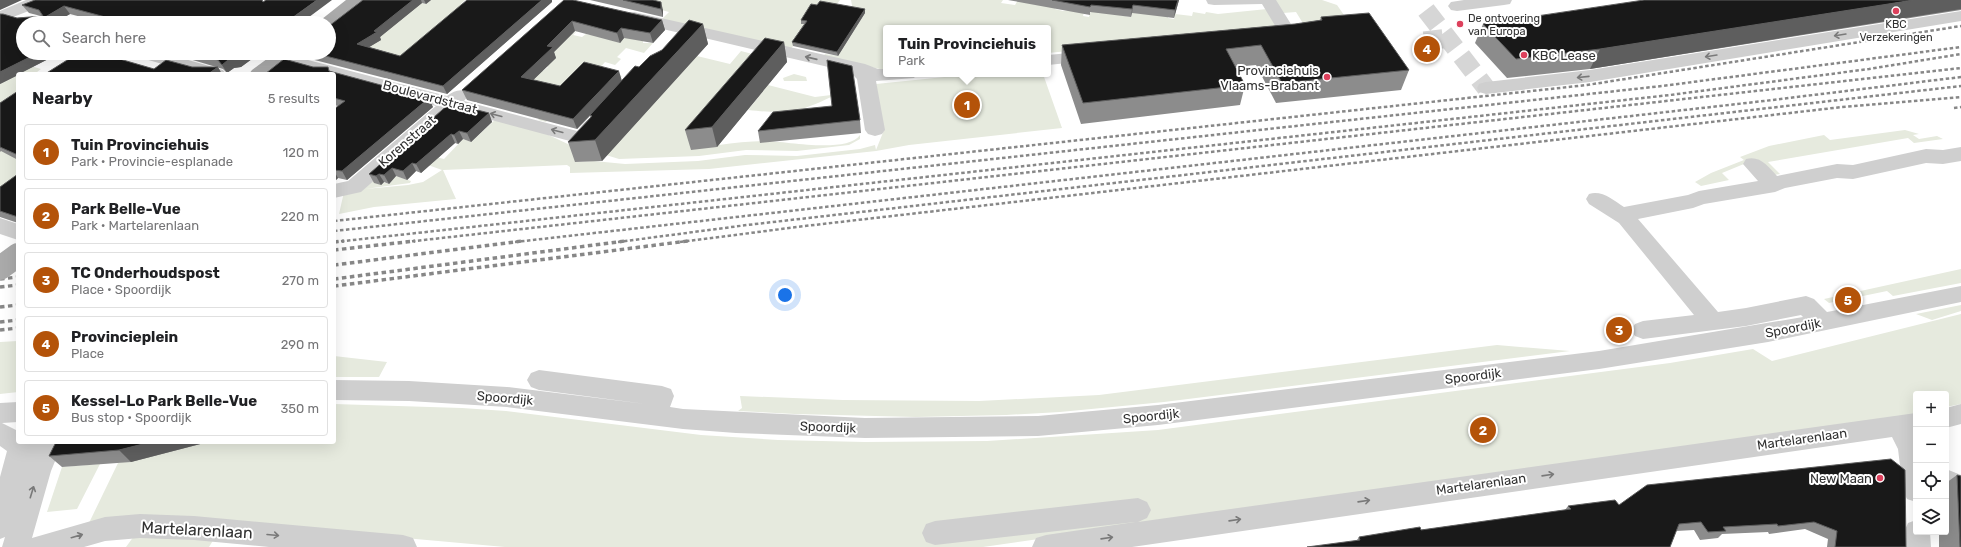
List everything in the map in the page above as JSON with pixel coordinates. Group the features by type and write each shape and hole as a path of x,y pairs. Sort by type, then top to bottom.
{"main road":[{"path":"335,16 357,0"},
{"path":"261,72 277,60"},
{"path":"0,268 16,256"}],"street":[{"path":"4,16 41,0"},
{"path":"1214,0 1258,0"},
{"path":"1259,40 1290,36 1268,0"},
{"path":"1457,6 1504,0"},
{"path":"618,13 865,70 871,75 875,130"},
{"path":"4,16 16,18"},
{"path":"1486,88 1590,76 1961,16"},
{"path":"672,52 692,30"},
{"path":"1051,60 1110,54"},
{"path":"168,60 210,72"},
{"name":"Boulevardstraat","path":"297,60 581,138 608,109"},
{"path":"832,75 883,76"},
{"name":"Korenstraat","path":"336,191 354,187 475,82"},
{"path":"1623,216 1629,213 1693,201 1699,198 1776,185 1779,182 1837,172 1853,172 1926,156 1943,157 1961,154"},
{"path":"1753,164 1776,185"},
{"path":"1596,199 1623,216 1660,250 1712,321"},
{"path":"0,226 16,231"},
{"name":"Spoordijk","path":"336,390 416,392 507,397 654,415 736,423 865,428 993,428 1092,422 1166,414 1599,360 1768,333 1961,294"},
{"path":"1643,330 1746,317 1806,305 1822,322"},
{"path":"539,380 662,396 654,415"},
{"path":"0,414 16,412"},
{"path":"1949,417 1961,414"},
{"path":"1907,424 1913,463"},
{"name":"Martelarenlaan","path":"1062,538 1907,424"},
{"path":"0,433 16,442"},
{"path":"16,547 38,471 49,444"},
{"path":"0,527 22,445"},
{"path":"1949,481 1961,486"},
{"path":"935,533 1062,538 1138,510"},
{"name":"Martelarenlaan","path":"40,547 105,529 140,526 194,528 403,547"},
{"path":"1917,535 1917,547"}],"shaded area":[{"path":"431,0 465,0 461,4 521,19 401,66 359,52 371,37 418,2 426,4"},
{"path":"625,0 840,0 834,8 821,6 791,49 662,19 669,12"},
{"path":"851,0 1003,0 1001,3 1015,5 1018,0 1037,5 1040,1 1057,3 1055,9 1063,11 1085,8 1083,16 1089,17 1091,10 1131,17 1132,13 1168,15 1168,18 1174,19 1175,14 1192,16 1193,12 1218,14 1267,9 1279,30 1051,53 1051,25 883,25 883,69 880,69 823,57 825,54 838,56 865,13 853,11"},
{"path":"1275,0 1322,0 1337,5 1353,28 1304,25 1296,12 1283,13"},
{"path":"578,30 573,35 582,37 586,34 590,35 594,30 643,41 643,43 653,43 644,53 626,48 617,57 621,59 615,65 605,62 598,70 622,76 618,80 556,112 546,122 538,120 557,101 513,79 537,70 543,71 548,67 545,65 556,58 551,56 558,44"},
{"path":"0,43 16,55 16,60 23,60 31,66 41,69 37,72 16,72 16,200 0,209"},
{"path":"741,51 768,58 719,145 765,141 830,145 853,141 860,135 860,139 849,145 797,151 746,150 699,156 619,159 606,155 697,56 730,64"},
{"path":"794,74 806,77 807,81 784,81 783,78"},
{"path":"945,77 1044,77 1062,128 909,145 876,151 709,169 570,173 570,167 567,165 443,170 456,199 374,207 339,214 344,192 374,179 389,184 396,176 411,181 410,183 365,189 423,182 442,170 428,165 436,157 444,159 463,139 471,142 496,119 540,131 585,152 576,162 594,161 625,164 698,161 745,155 797,156 860,149 875,145 876,150 884,130 876,84"},
{"path":"768,85 815,97 831,95 831,97 799,110 772,112 748,110"},
{"path":"1905,130 1919,134 1913,135 1919,139 1937,136 1943,139 1914,143 1908,138 1768,162 1780,174 1774,175 1756,159 1722,173 1729,180 1701,186 1695,182 1711,173 1744,160 1740,157 1769,146 1824,135 1830,140"},
{"path":"1961,269 1961,283 1893,296 1887,291 1829,303 1824,299"},
{"path":"1961,305 1961,311 1932,320 1916,314"},
{"path":"1961,314 1961,404 1949,406 1949,391 1913,391 1913,414 983,547 505,547 171,517 88,525 118,463 199,444 336,444 336,404 462,408 506,411 701,435 778,440 865,442 987,441 1158,430 1670,363 1753,349 1772,361"},
{"path":"16,341 16,392 0,394 0,342"},
{"path":"1497,345 1570,351 1164,402 1060,412 916,417 738,411 742,408 740,396 843,400 979,401 1099,395"},
{"path":"336,356 387,362 379,377 336,377"},
{"path":"100,464 77,509 47,512 62,467"},
{"path":"134,536 214,539 209,547 126,547"}],"building":[{"path":"35,0 262,0 263,2 266,0 317,0 295,16 102,16 64,6 47,16 43,16 39,10 22,5"},
{"path":"363,0 413,0 374,31 377,32 357,44 400,56 467,0 542,0 443,86 336,59 336,21"},
{"path":"564,0 573,0 662,20 650,33 621,28 617,33 572,21 547,46 553,47 521,77 560,86 584,62 619,71 573,119 462,90"},
{"path":"623,0 653,0 661,2 661,9"},
{"path":"1052,0 1178,0 1175,10 1133,5 1132,9 1091,5 1090,7"},
{"path":"1644,0 1914,0 1600,49 1516,59 1483,24"},
{"path":"820,1 865,9 837,52 792,42 807,21 801,20 811,4 817,5"},
{"path":"1369,13 1409,70 1282,83 1261,45 1226,49 1245,85 1083,103 1062,45 1295,24 1322,20 1321,17"},
{"path":"0,14 16,18 16,60 24,60 0,72"},
{"path":"689,20 703,24 595,140 568,142 592,116 590,115 635,66 639,67 650,56 662,50"},
{"path":"765,38 784,42 712,127 685,130"},
{"path":"67,60 123,60 154,69 166,60 192,67 218,67 211,72 48,72"},
{"path":"218,60 228,60 222,65"},
{"path":"283,60 288,60 313,67 328,67 329,71 333,72 268,72"},
{"path":"827,60 852,66 860,120 758,131 773,112 832,106"},
{"path":"336,73 429,98 342,171 336,170 336,108 345,101 336,99"},
{"path":"16,92 16,154 0,147 0,103"},
{"path":"450,103 489,113 467,133 459,131 454,135 451,134 416,164 412,163 403,171 392,168 384,175 379,174 376,176 369,174"},
{"path":"16,175 16,216 0,211 0,187"},
{"path":"55,444 143,444 119,450 49,456"},
{"path":"1891,459 1905,470 1906,547 1835,547 1837,531 1814,522 1778,526 1777,524 1723,527 1726,531 1708,532 1701,522 1679,524 1670,547 1307,547 1360,540 1359,537 1420,527 1421,530 1571,509 1568,506 1615,500 1619,505 1647,485"},
{"path":"1957,475 1961,476 1961,547 1960,547"}],"tunnel":[{"path":"1426,10 1448,38"},
{"path":"1424,41 1448,38"},
{"path":"1448,38 1486,88"}],"railway":[{"path":"336,221 1587,85 1961,26"},
{"path":"336,231 1662,86 1961,47"},
{"path":"336,242 1670,95 1869,69 1961,54"},
{"path":"406,242 1961,68"},
{"path":"515,242 1764,101 1961,77"},
{"path":"618,242 747,225 1961,86"},
{"path":"680,242 805,226 1842,107 1961,97"},
{"path":"1954,108 1961,107"},
{"path":"336,242 344,241"},
{"path":"406,242 415,241"},
{"path":"336,265 522,241"},
{"path":"336,279 625,241"},
{"path":"336,286 688,241"},
{"path":"336,250 406,242"},
{"path":"0,258 16,256"},
{"path":"0,268 16,266"},
{"path":"0,279 16,277"},
{"path":"0,287 16,285"},
{"path":"0,307 16,305"},
{"path":"0,322 16,320"},
{"path":"0,330 16,328"}],"place":[{"name":"KBC Verzekeringen","path":"1896,11"},
{"name":"De ontvoering van Europa","path":"1460,24"},
{"name":"Provincieplein","path":"1427,49"},
{"name":"KBC Lease","path":"1524,55"},
{"name":"Provinciehuis Vlaams-Brabant","path":"1327,77"},
{"name":"Tuin Provinciehuis","path":"967,105"},
{"name":"Kessel-Lo Park Belle-Vue","path":"1848,300"},
{"name":"TC Onderhoudspost","path":"1619,330"},
{"name":"Park Belle-Vue","path":"1483,430"},
{"name":"New Maan","path":"1880,478"}]}
